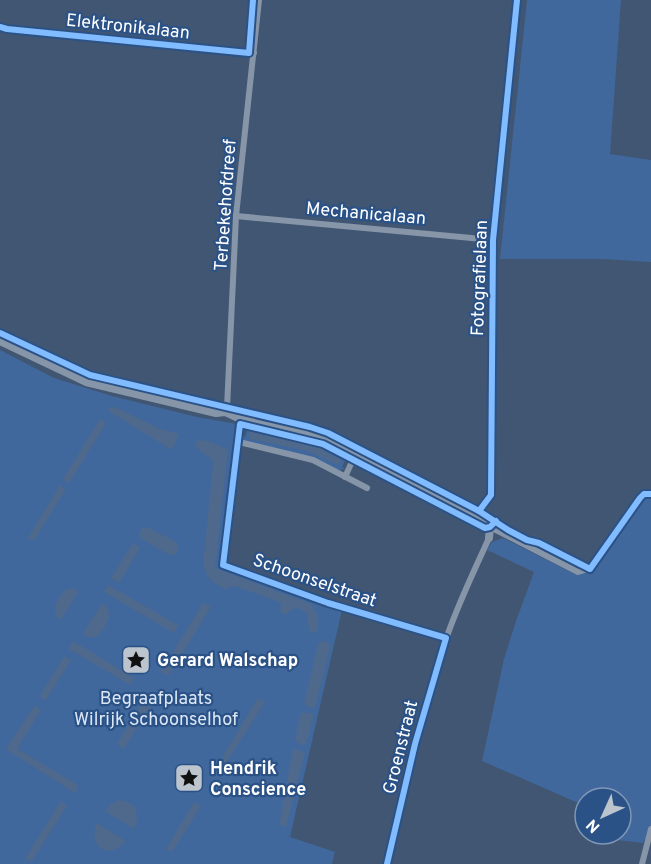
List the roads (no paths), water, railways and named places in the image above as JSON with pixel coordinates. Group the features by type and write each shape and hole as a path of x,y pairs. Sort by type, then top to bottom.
{"street":[{"name":"Terbekehofdreef","path":"225,412 236,216 259,0"},
{"name":"Fotografielaan","path":"473,514 479,511 491,495 493,240 517,0"},
{"name":"Elektronikalaan","path":"0,27 254,53"},
{"name":"Mechanicalaan","path":"236,216 493,240"},
{"path":"0,341 86,382 216,413 225,412 240,419 322,438 466,514 473,514 490,527 578,572 588,569"},
{"path":"240,419 239,442 313,460 367,488"},
{"path":"345,477 355,455"},
{"path":"489,538 490,527"},
{"name":"Groenstraat","path":"387,864 415,744 446,638 489,538"},
{"name":"Schoonselstraat","path":"223,565 328,603 446,638"},
{"path":"642,864 651,829"}],"place":[{"name":"Gerard Walschap","path":"136,660"},
{"name":"Hendrik Conscience","path":"189,778"}],"park label":[{"name":"Begraafplaats Wilrijk Schoonselhof","path":"156,708"}]}
